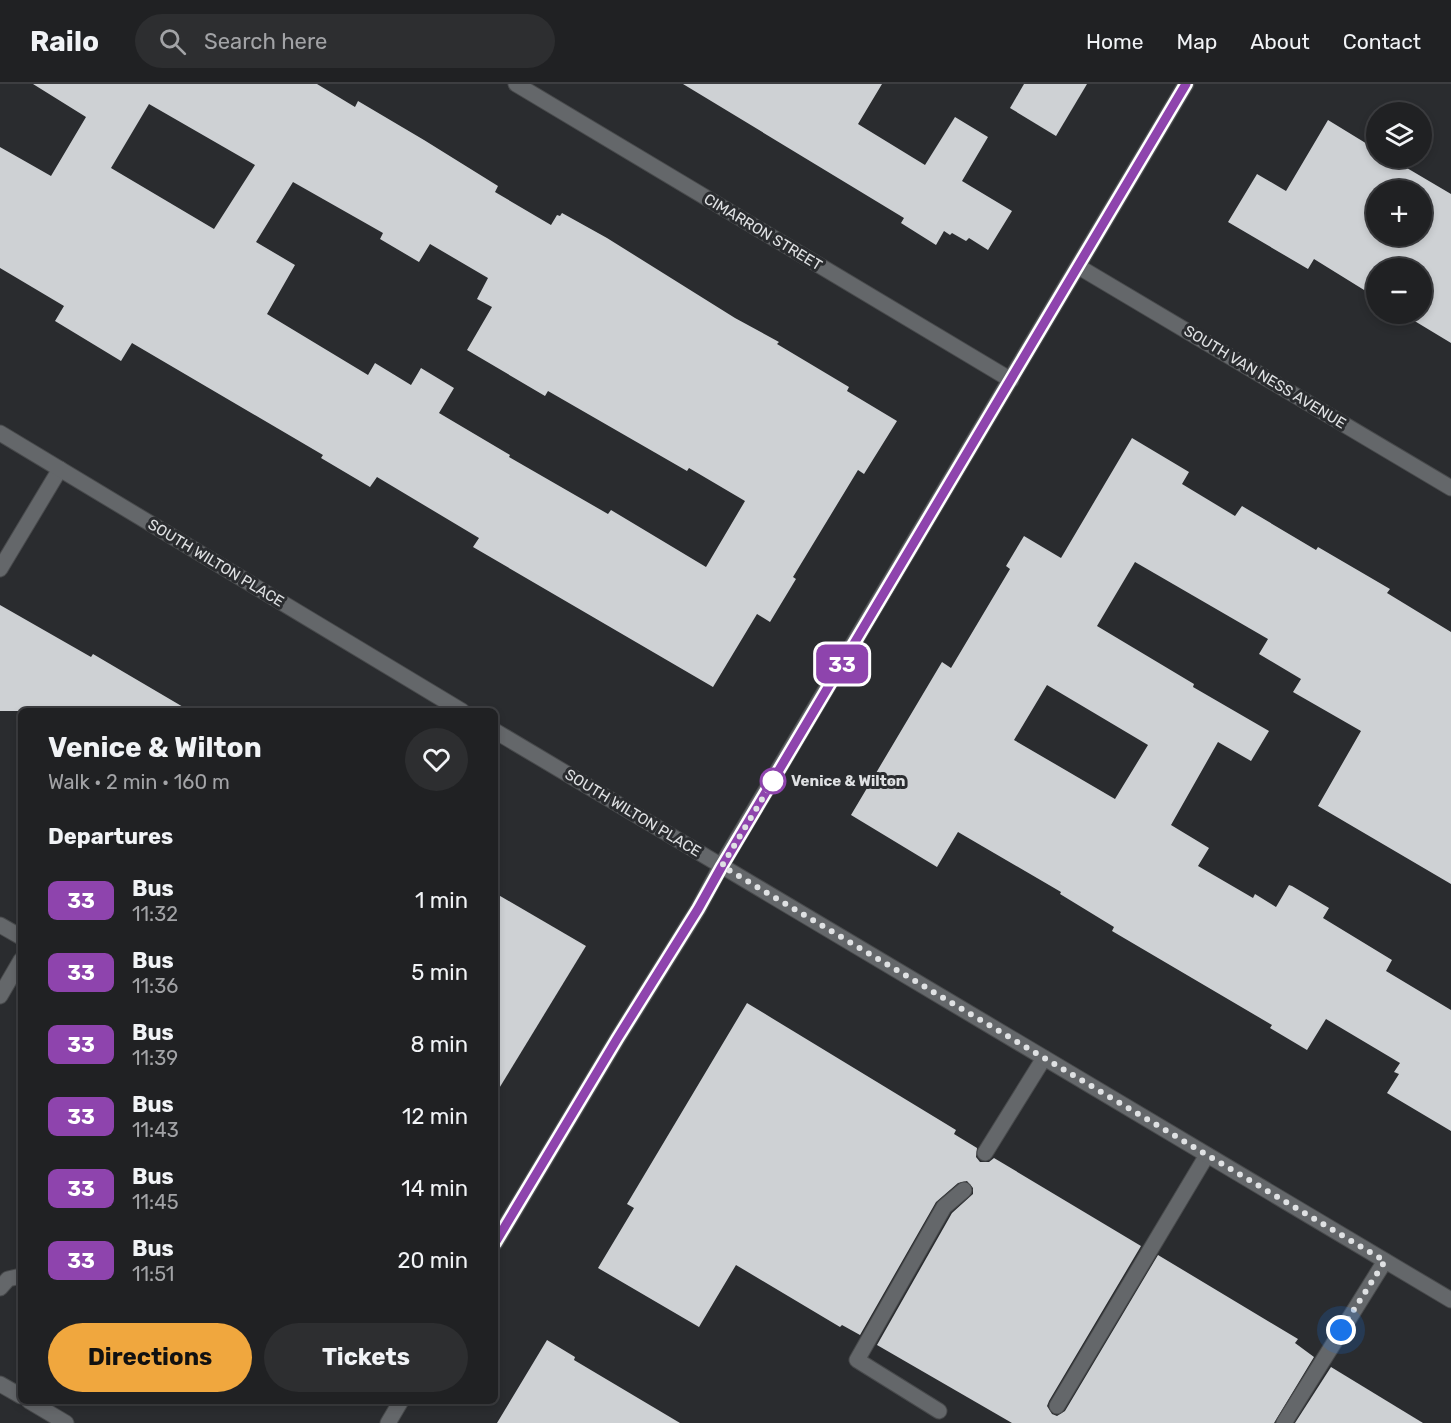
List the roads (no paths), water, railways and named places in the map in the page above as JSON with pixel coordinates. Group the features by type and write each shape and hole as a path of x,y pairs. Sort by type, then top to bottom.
{"street":[{"name":"CIMARRON STREET","path":"516,84 1011,380"},
{"path":"498,1238 698,909 1186,84"},
{"name":"SOUTH VAN NESS AVENUE","path":"1079,267 1451,488"},
{"name":"SOUTH WILTON PLACE","path":"0,433 457,708"},
{"path":"0,568 60,470"},
{"name":"SOUTH WILTON PLACE","path":"498,733 1451,1300"},
{"path":"0,925 18,936"},
{"path":"0,996 18,965"},
{"path":"985,1153 1044,1058"},
{"path":"1057,1406 1208,1155"},
{"path":"939,1411 857,1360 944,1207 964,1190"},
{"path":"1284,1423 1385,1261"},
{"path":"0,1288 8,1279 18,1277"},
{"path":"0,1384 18,1394"},
{"path":"35,1404 66,1423"},
{"path":"388,1423 399,1404"}],"place":[{"name":"Venice & Wilton","path":"773,781"}]}
